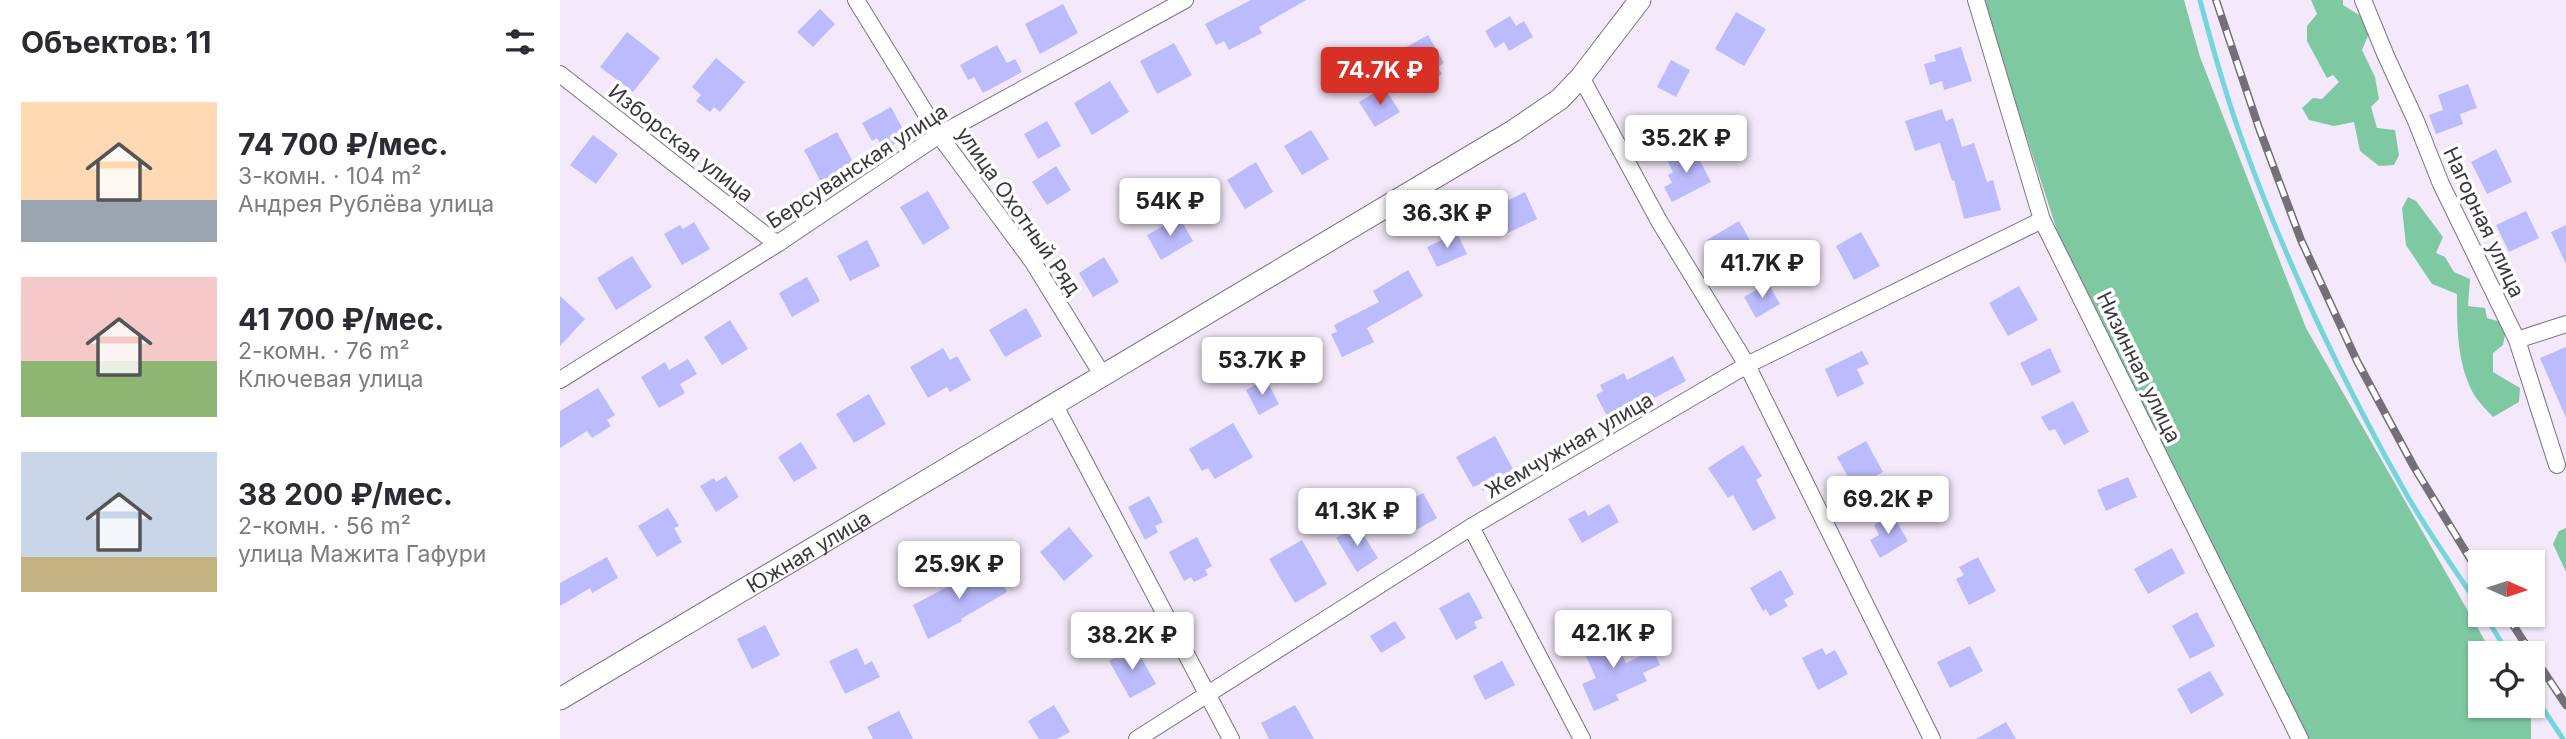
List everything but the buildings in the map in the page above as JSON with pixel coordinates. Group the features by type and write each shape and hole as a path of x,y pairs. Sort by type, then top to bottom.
{"street":[{"name":"улица Охотный Ряд","path":"856,0 939,135 1033,262 1103,376"},
{"name":"Берсуванская улица","path":"560,380 776,244 939,135 1185,0"},
{"name":"Южная улица","path":"560,699 1513,131 1560,99 1581,77 1640,0"},
{"name":"Низинная улица","path":"1976,0 2042,220 2300,739"},
{"name":"Нагорная улица","path":"2363,0 2441,184 2517,340 2557,465"},
{"name":"Изборская улица","path":"560,74 776,244"},
{"path":"1581,77 1660,221 1747,365 1932,739"},
{"name":"Жемчужная улица","path":"1136,739 1471,527 1747,365 2042,220"},
{"path":"2517,340 2566,324"},
{"path":"1055,404 1231,739"},
{"path":"1471,527 1583,739"}],"green space":[{"path":"1982,0 2184,0 2200,57 2306,328 2468,611 2468,627 2477,627 2485,641 2468,641 2468,718 2531,718 2531,739 2306,739 2065,255"},
{"path":"2311,0 2343,0 2343,5 2364,18 2370,31 2362,50 2375,77 2379,99 2371,107 2377,128 2395,130 2399,155 2394,165 2379,166 2360,151 2354,122 2334,126 2309,120 2302,108 2313,98 2322,99 2339,82 2333,75 2327,78 2307,41 2307,26 2317,14"},
{"path":"2408,197 2416,201 2443,237 2436,253 2445,257 2454,272 2470,279 2468,306 2485,308 2487,318 2501,322 2506,329 2503,345 2493,353 2493,372 2520,388 2519,402 2493,417 2474,395 2463,368 2457,294 2432,284 2406,245 2402,208"},
{"path":"2566,528 2566,572 2553,544 2559,531"}],"waterway":[{"path":"2200,0 2241,137 2296,275 2361,411 2408,497 2468,590"},
{"path":"2492,627 2501,641"},
{"path":"2545,712 2563,739"}],"railway":[{"path":"2216,0 2259,128 2301,240 2357,361 2414,467 2468,555"},
{"path":"2514,627 2523,641"},
{"path":"2545,674 2566,705"}]}
